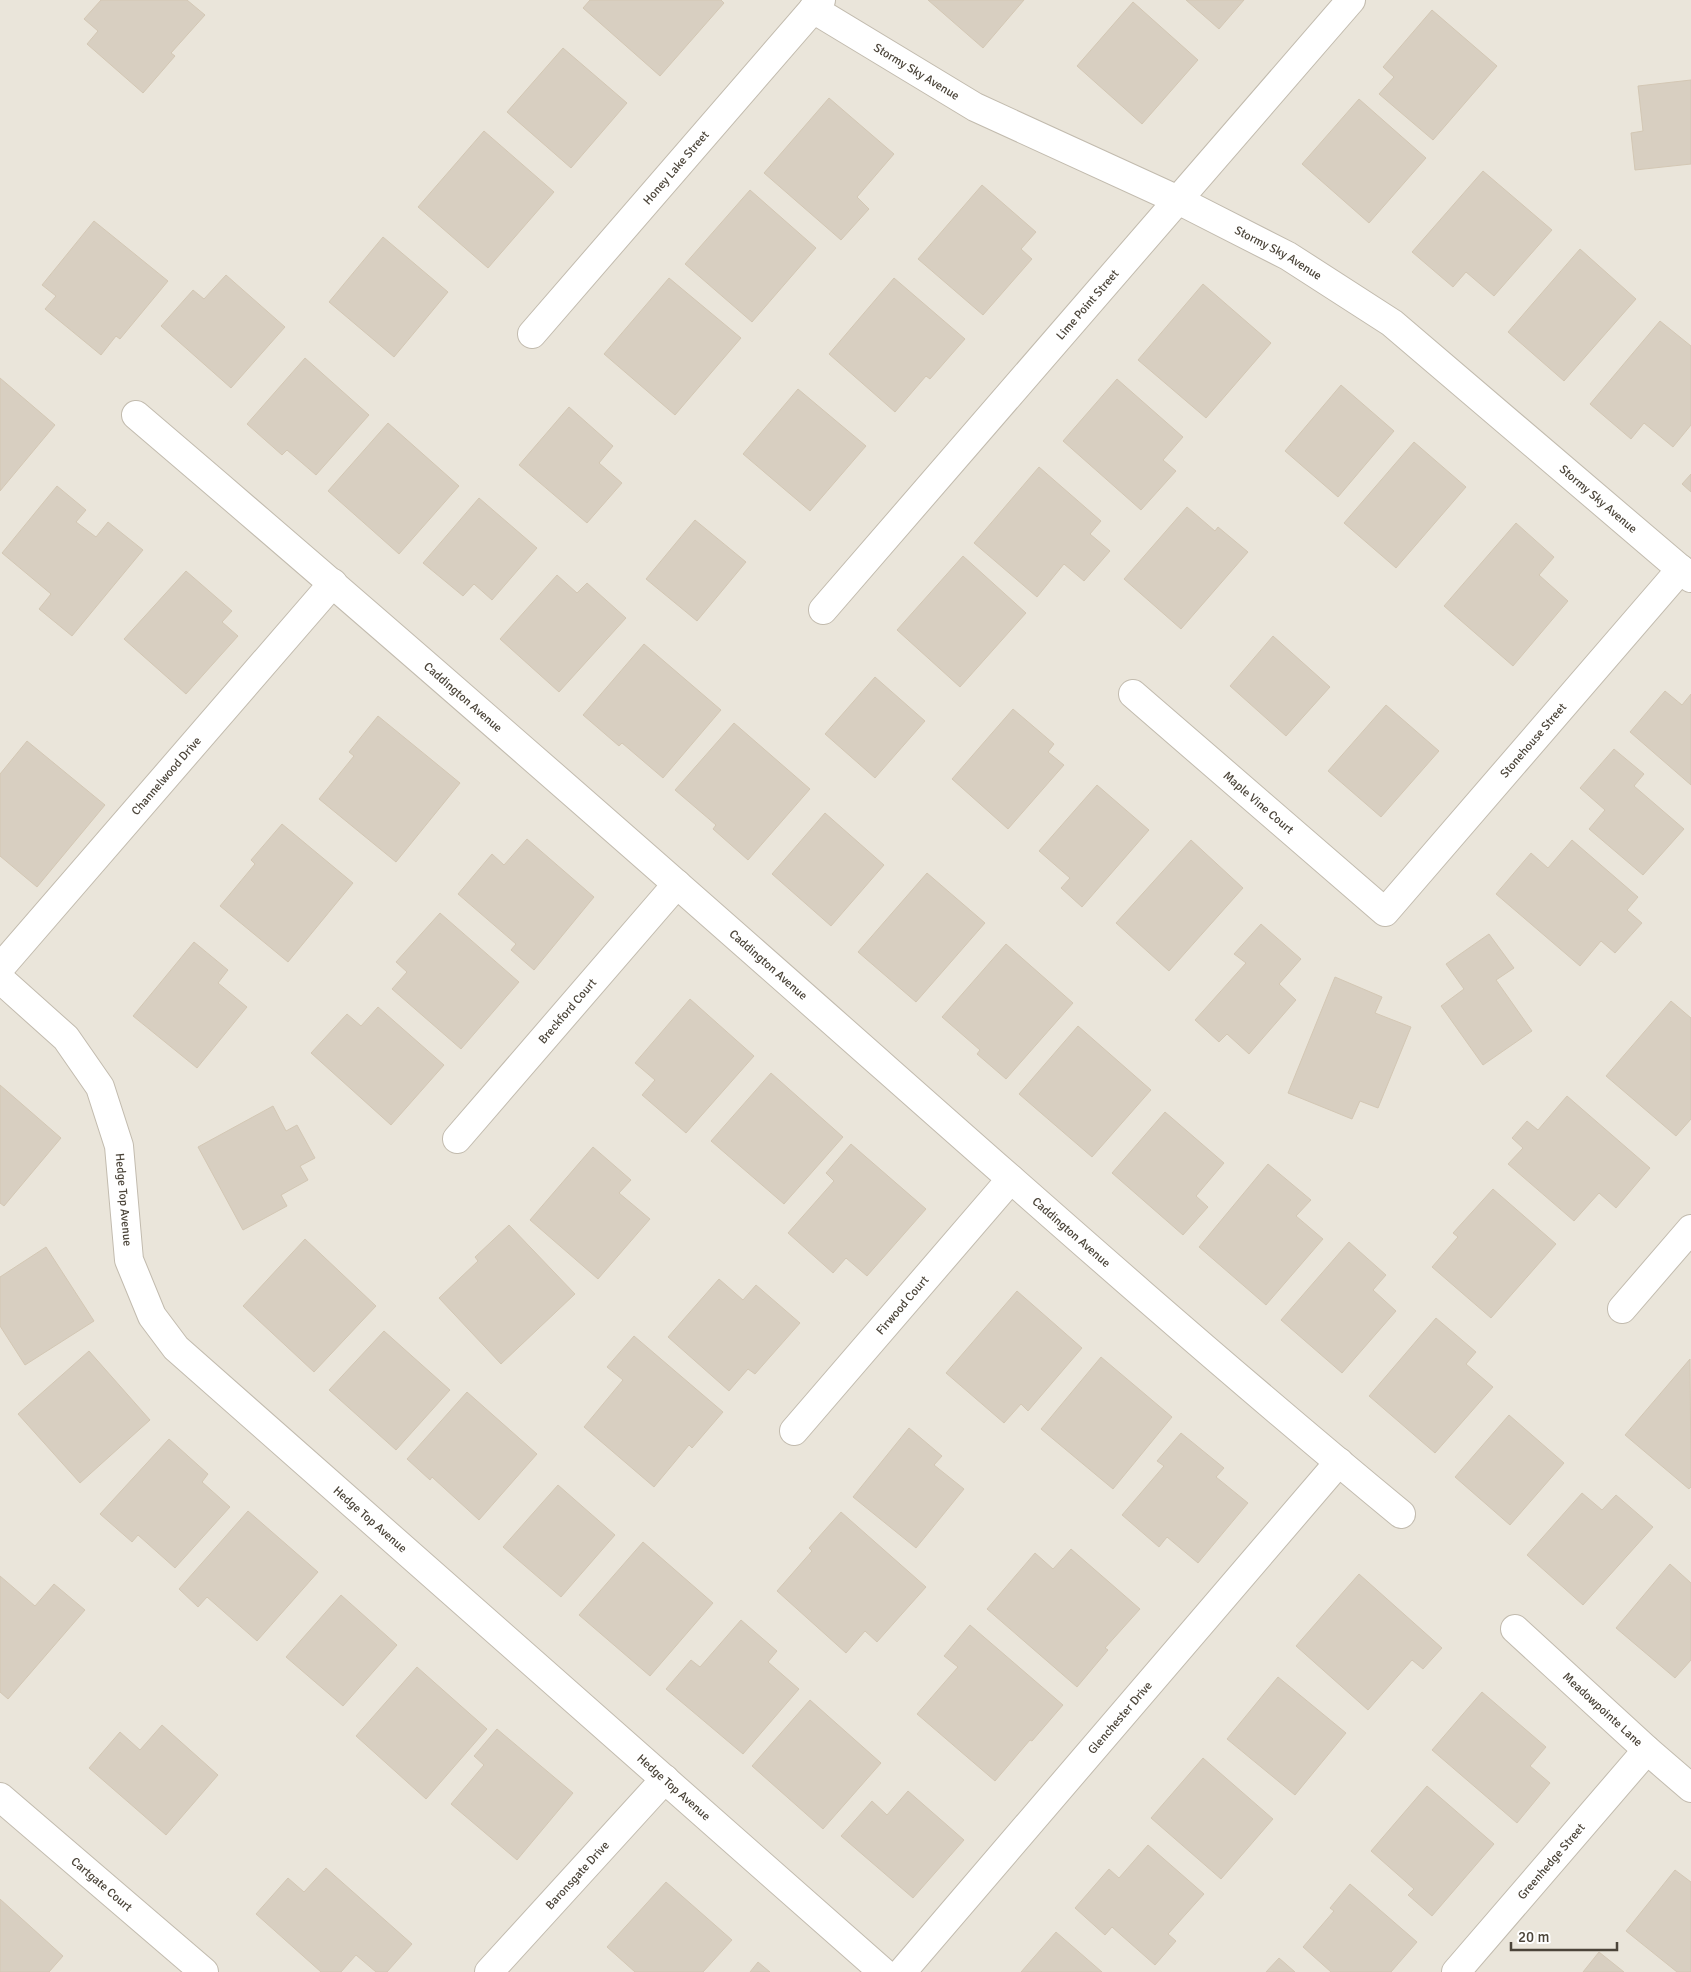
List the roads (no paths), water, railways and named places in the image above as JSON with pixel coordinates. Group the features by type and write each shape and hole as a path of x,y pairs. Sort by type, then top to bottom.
{"street":[{"name":"Lime Point Street","path":"823,610 1351,0"},
{"name":"Stormy Sky Avenue","path":"817,4 975,106 1178,200 1288,256 1392,323 1686,573"},
{"name":"Honey Lake Street","path":"532,334 817,4"},
{"name":"Caddington Avenue","path":"136,415 677,884 1011,1179 1401,1514"},
{"name":"Stonehouse Street","path":"1385,912 1686,573"},
{"name":"Channelwood Drive","path":"0,968 333,584"},
{"name":"Maple Vine Court","path":"1133,694 1385,912"},
{"name":"Breckford Court","path":"457,1139 677,884"},
{"name":"Hedge Top Avenue","path":"0,979 66,1038 100,1087 119,1146 129,1260 152,1316 176,1348 883,1972"},
{"name":"Firwood Court","path":"794,1431 1011,1179"},
{"path":"1622,1309 1691,1229"},
{"name":"Glenchester Drive","path":"902,1972 1339,1462"},
{"name":"Meadowpointe Lane","path":"1516,1629 1691,1788"},
{"name":"Greenhedge Street","path":"1456,1972 1647,1750"},
{"name":"Baronsgate Drive","path":"489,1972 664,1779"},
{"name":"Cartgate Court","path":"0,1797 204,1972"}]}
